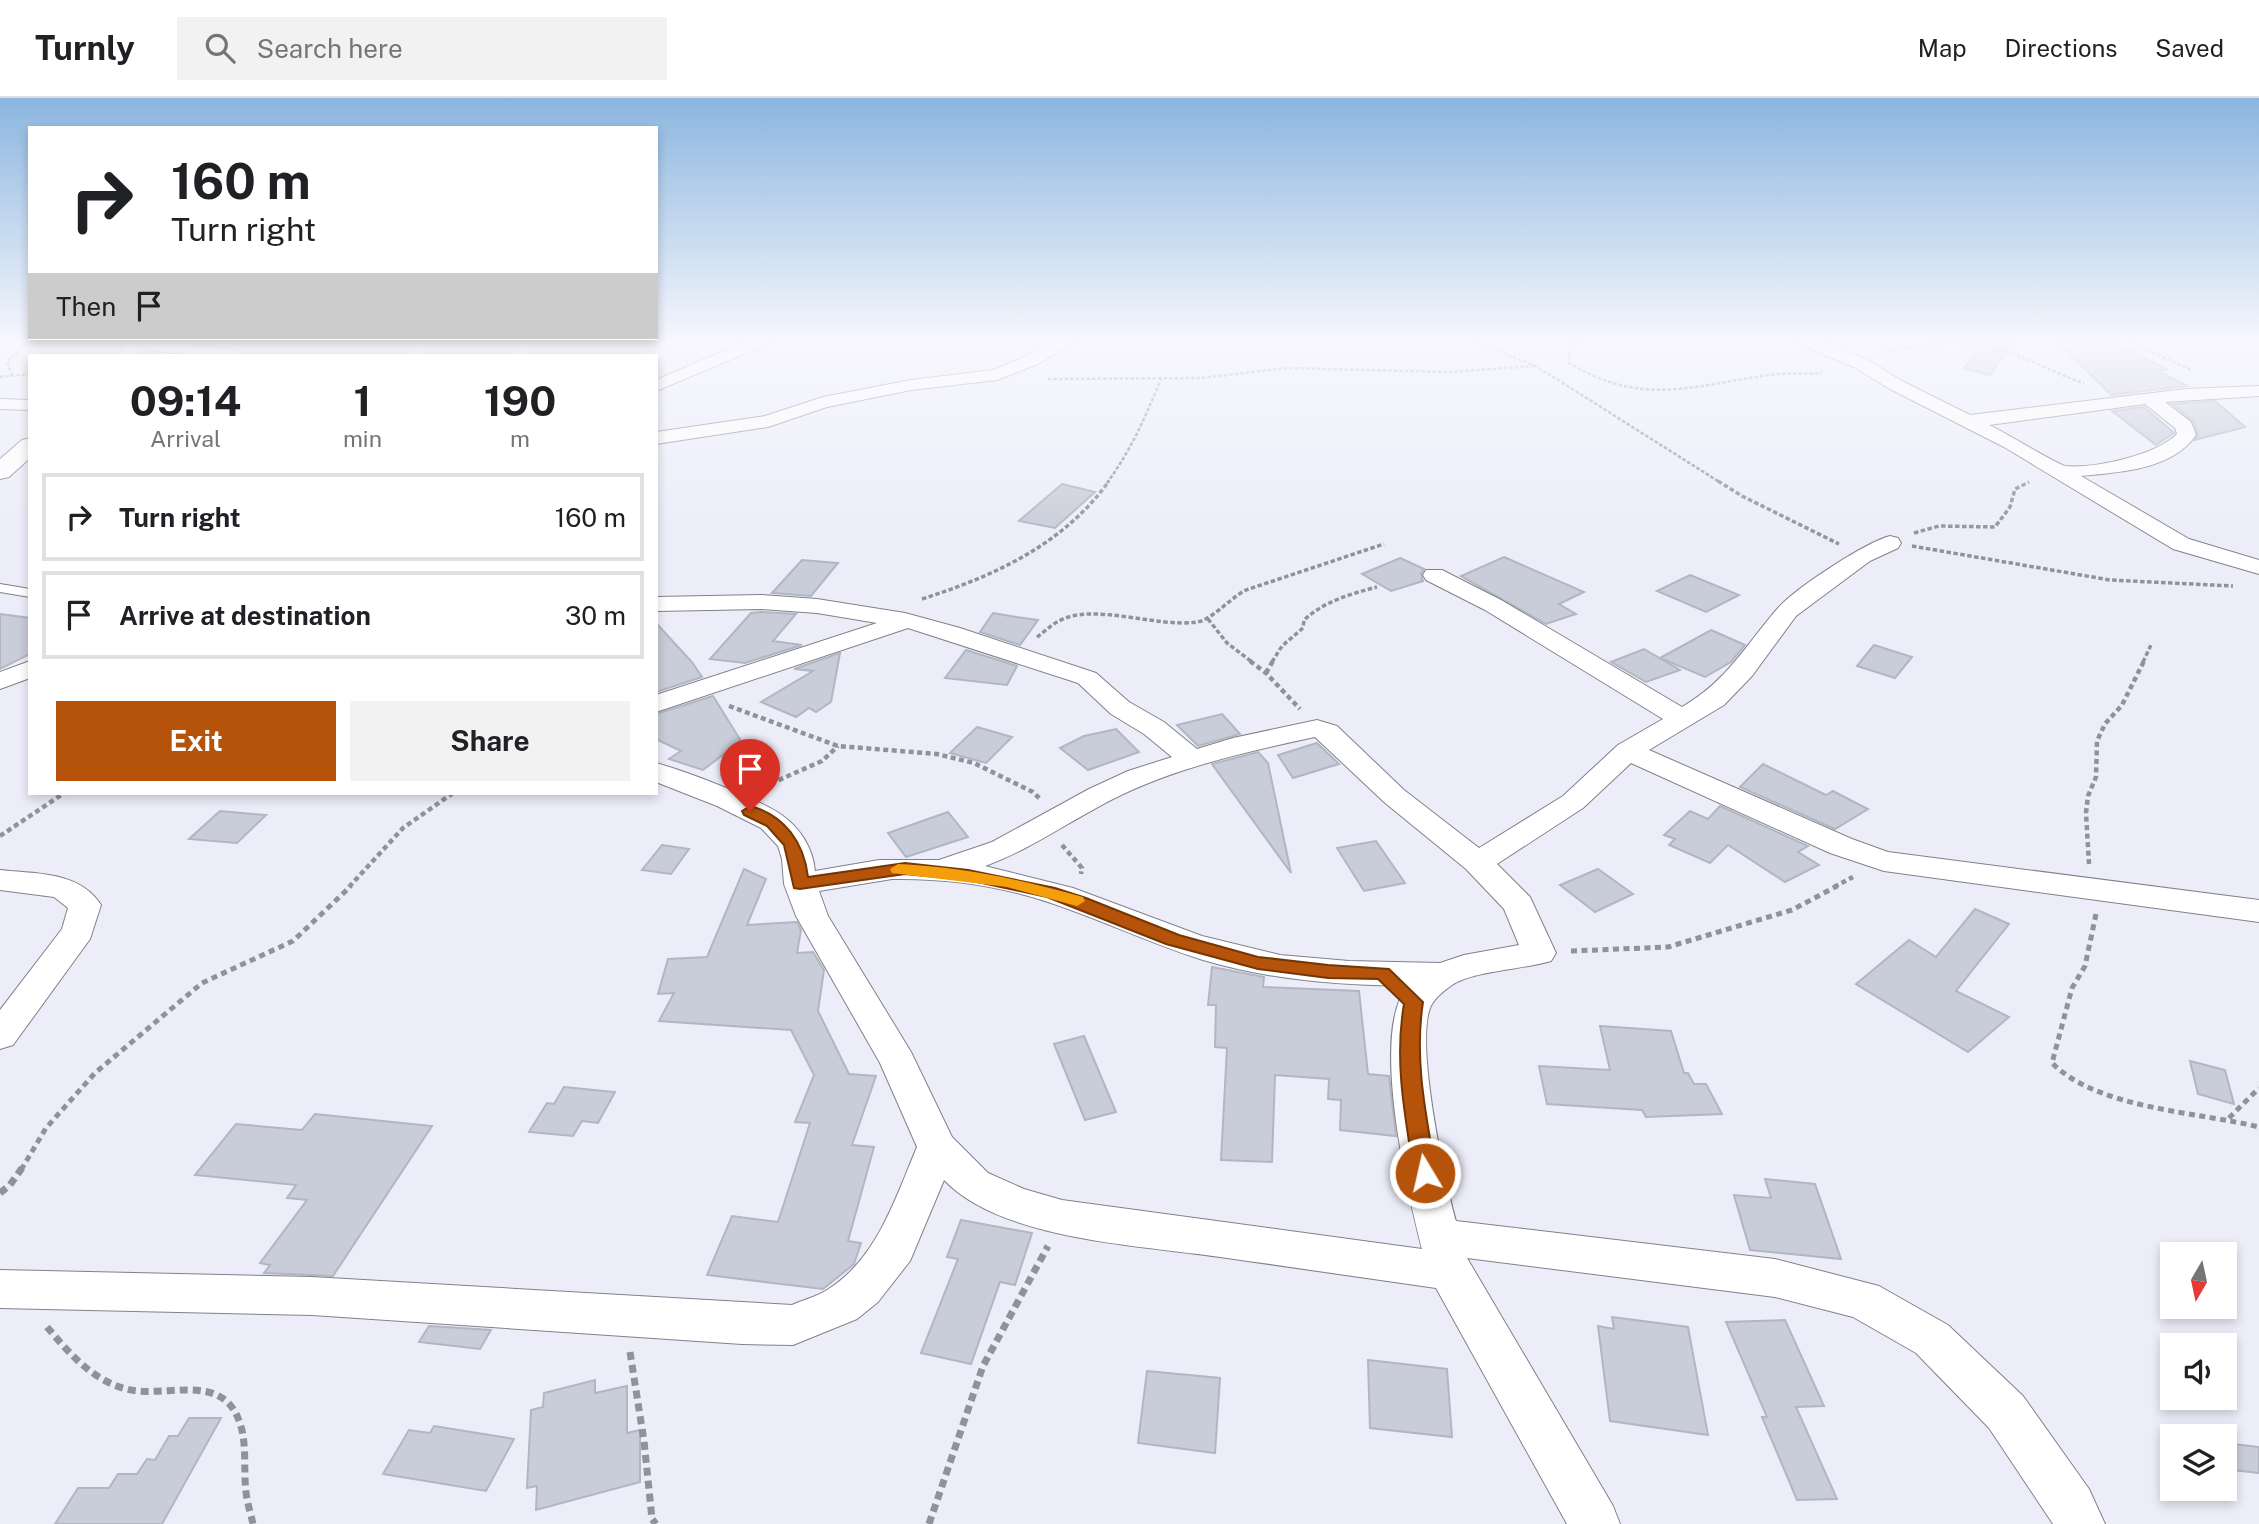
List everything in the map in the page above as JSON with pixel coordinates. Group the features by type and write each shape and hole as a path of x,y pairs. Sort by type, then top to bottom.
{"street":[{"path":"658,439 768,421 813,406"},
{"path":"1938,406 2061,472 2181,544 2259,567"},
{"path":"1969,421 2104,406"},
{"path":"2061,472 2146,460 2182,442 2187,435 2184,426 2158,406"},
{"path":"0,472 28,447"},
{"path":"1477,862 1573,802 1629,751 1715,699 1734,680 1788,611 1861,556 1890,542"},
{"path":"1434,575 1493,605 1682,719"},
{"path":"658,604 761,602 817,606 905,621 1087,678 1120,708 1154,728 1192,759"},
{"path":"658,703 905,621"},
{"path":"0,681 28,670"},
{"path":"940,871 1003,849 1099,794 1138,777 1233,746 1317,728 1327,732 1394,796 1477,862 1518,905 1539,953 1464,967 1428,989 1409,1029 1409,1078 1429,1197 1444,1254 1595,1524"},
{"path":"1629,751 1841,846 1884,860 2259,911"},
{"path":"658,773 727,800 772,822 792,843 800,884 812,916 898,1062 937,1147 974,1185 1015,1204 1062,1217 1444,1254 1775,1278 1863,1300 1932,1339 2006,1412 2080,1524"},
{"path":"800,884 905,869 1008,881 1080,902 1172,939 1258,963 1328,972 1382,973 1428,989"},
{"path":"0,880 63,888 85,905 78,931 0,1036"},
{"path":"8,1289 312,1296 793,1325 841,1305 863,1288 895,1248 937,1147"}],"lane":[{"path":"0,589 28,593"}],"path":[{"path":"922,599 1013,564 1062,533 1124,463 1139,436 1151,406"},
{"path":"1599,406 1742,496 1861,556"},
{"path":"1890,542 1939,526 1995,527 2010,507 2018,486 2061,472"},
{"path":"1890,542 2110,580 2240,586"},
{"path":"1020,655 1039,635 1071,615 1099,613 1175,624 1208,619 1230,598 1246,590 1384,544"},
{"path":"1266,673 1282,646 1303,628 1304,620 1318,607 1343,596 1377,587"},
{"path":"1208,619 1227,643 1266,673 1317,728"},
{"path":"2151,645 2122,705 2105,724 2097,741 2096,777 2088,796 2086,813 2089,866 2094,890 2085,967 2072,988 2052,1063 2067,1077 2148,1106 2185,1114 2229,1118 2259,1126"},
{"path":"696,690 738,710 838,746 937,754 974,763 1033,792 1043,803 1058,841 1082,868 1080,902"},
{"path":"727,800 775,783 822,761 838,746"},
{"path":"0,836 61,795"},
{"path":"0,1193 10,1185 47,1128 95,1073 202,983 293,941 337,901 403,828 450,795"},
{"path":"1539,953 1618,947 1668,947 1792,910 1884,860"},
{"path":"2229,1118 2259,1088"},
{"path":"929,1524 983,1366 1062,1217"},
{"path":"8,1289 76,1363 106,1381 142,1392 186,1388 212,1392 233,1407 242,1433 246,1495 253,1524"},
{"path":"624,1316 644,1441 652,1519 656,1524"}],"building":[{"path":"2174,406 2220,406 2245,427 2195,440 2198,434 2193,421"},
{"path":"2144,407 2174,433 2156,445 2112,411"},
{"path":"1062,484 1095,492 1055,528 1019,521"},
{"path":"1504,557 1584,592 1559,604 1576,614 1546,624 1461,576"},
{"path":"1400,558 1424,569 1421,574 1423,581 1391,591 1362,574"},
{"path":"802,560 838,563 811,596 772,593"},
{"path":"1690,575 1739,595 1706,612 1657,591"},
{"path":"751,613 796,614 773,641 802,645 745,663 710,659"},
{"path":"993,613 1038,620 1020,645 980,632"},
{"path":"0,614 28,618 28,655 0,669"},
{"path":"658,625 692,662 702,677 658,691"},
{"path":"1711,630 1745,645 1731,662 1705,677 1660,658"},
{"path":"1874,645 1912,657 1895,678 1857,666"},
{"path":"1644,649 1680,670 1646,682 1611,662"},
{"path":"966,650 1017,666 1007,685 945,678"},
{"path":"840,653 831,702 816,712 809,708 796,717 761,702 813,671 794,669"},
{"path":"713,696 741,741 703,770 669,759 681,751 658,740 658,713"},
{"path":"1222,714 1240,734 1198,746 1177,725"},
{"path":"977,727 1012,737 986,763 950,753"},
{"path":"1116,729 1139,752 1088,770 1060,748 1084,736"},
{"path":"1317,743 1339,764 1293,778 1278,755"},
{"path":"1258,752 1268,763 1291,873 1212,764"},
{"path":"1763,764 1826,795 1833,791 1868,809 1835,829 1740,787"},
{"path":"1720,806 1808,846 1798,852 1819,865 1785,882 1728,845 1710,863 1669,845 1675,839 1664,835 1690,811 1708,819"},
{"path":"220,811 266,815 237,843 189,839"},
{"path":"948,812 968,837 906,857 888,833"},
{"path":"1376,841 1405,883 1364,891 1337,848"},
{"path":"662,845 689,849 671,874 642,870"},
{"path":"744,869 766,879 747,925 797,922 801,930 797,953 813,952 824,970 818,1011 849,1074 876,1076 852,1145 874,1147 848,1241 861,1243 854,1264 823,1289 707,1275 732,1216 778,1222 810,1123 795,1122 814,1075 791,1030 659,1021 674,993 658,994 668,959 707,957"},
{"path":"1598,869 1633,894 1595,912 1560,885"},
{"path":"1975,909 2009,924 1956,991 2009,1017 1968,1052 1856,984 1909,940 1936,957"},
{"path":"1212,967 1264,977 1263,987 1359,991 1368,1074 1389,1076 1396,1136 1340,1130 1341,1100 1328,1099 1329,1079 1275,1075 1272,1162 1221,1160 1227,1048 1215,1047 1216,1005 1208,1005"},
{"path":"1600,1026 1671,1031 1684,1073 1688,1073 1694,1084 1706,1084 1722,1114 1646,1117 1642,1110 1547,1104 1539,1066 1610,1070"},
{"path":"1084,1036 1116,1112 1085,1120 1054,1044"},
{"path":"2190,1061 2225,1070 2234,1104 2198,1094"},
{"path":"564,1087 615,1092 598,1123 582,1121 573,1136 529,1132 547,1103 554,1104"},
{"path":"315,1114 432,1126 333,1276 264,1273 270,1265 260,1263 307,1200 287,1198 296,1185 195,1175 236,1124 302,1130"},
{"path":"1765,1179 1815,1184 1841,1259 1750,1250 1734,1195 1771,1198"},
{"path":"961,1220 1032,1233 1015,1285 1000,1282 971,1364 921,1353 958,1259 947,1257"},
{"path":"1612,1317 1688,1327 1708,1435 1610,1421 1598,1326 1614,1329"},
{"path":"1785,1320 1824,1406 1796,1407 1837,1499 1797,1500 1762,1417 1767,1417 1726,1322"},
{"path":"429,1326 491,1330 480,1349 419,1342"},
{"path":"1368,1360 1447,1369 1452,1437 1370,1428"},
{"path":"1147,1371 1220,1378 1215,1453 1138,1443"},
{"path":"595,1380 595,1393 627,1386 627,1433 640,1430 640,1482 536,1510 537,1486 527,1488 531,1410 543,1407 544,1393"},
{"path":"189,1418 221,1418 162,1524 55,1524 78,1488 109,1488 118,1474 137,1474 147,1459 155,1460 169,1436 178,1436"},
{"path":"434,1426 514,1439 486,1491 383,1474 409,1430 430,1433"},
{"path":"2237,1444 2259,1447 2259,1473 2237,1470"}],"slow traffic":[{"path":"898,869 940,871 1008,881 1077,901"}],"route":[{"path":"750,811 772,822 792,843 800,884 862,873 905,869 1008,881 1080,902 1172,939 1258,963 1328,972 1382,973 1414,1002 1409,1029 1409,1078 1425,1173"}]}
